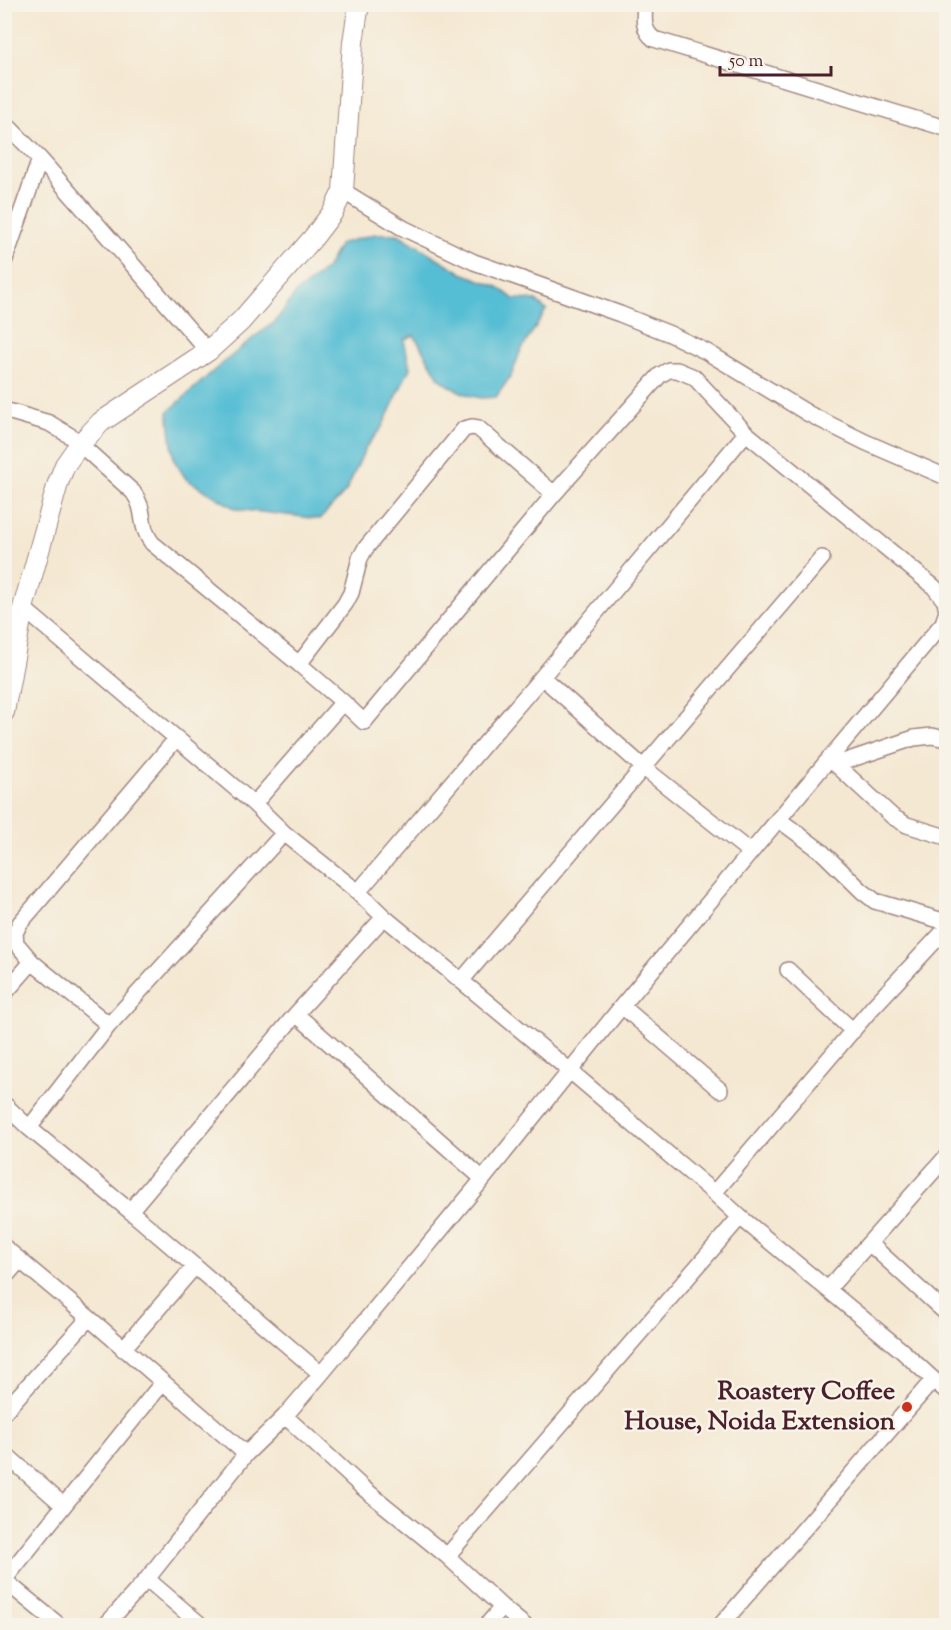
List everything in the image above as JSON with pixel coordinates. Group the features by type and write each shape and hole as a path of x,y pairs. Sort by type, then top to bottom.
{"street":[{"path":"4,712 23,608 65,465 79,445 101,422 208,351 241,321 333,212 343,191 353,42 359,4"},
{"path":"645,4 645,29 654,39 945,128"},
{"path":"4,122 40,159 208,351"},
{"path":"4,262 40,159"},
{"path":"343,191 403,228 474,262 670,334 707,352 809,414 865,442 946,477"},
{"path":"4,410 49,423 72,437 133,492 141,508 145,534 152,543 299,664 364,722 554,494 660,375 669,370 677,370 694,377 746,433 934,587 945,601 946,607"},
{"path":"299,664 345,604 351,593 360,558 365,549 464,429 478,428 554,494"},
{"path":"358,892 746,433"},
{"path":"461,981 822,558"},
{"path":"23,608 284,832 358,892 384,917 901,1350 946,1391"},
{"path":"105,1626 147,1580 246,1454 285,1416 321,1374 750,852 833,761 943,623 946,614"},
{"path":"542,677 644,768 750,852"},
{"path":"254,804 343,702"},
{"path":"833,761 914,738 932,736 946,739"},
{"path":"109,1025 32,962 16,943 15,933 20,923 176,739"},
{"path":"833,761 893,817 907,825 946,837"},
{"path":"778,819 821,851 875,901 946,922"},
{"path":"29,1128 109,1025 284,832"},
{"path":"130,1211 296,1014 384,917"},
{"path":"714,1193 872,1008 946,929"},
{"path":"4,994 32,962"},
{"path":"788,970 853,1031"},
{"path":"622,1006 720,1090"},
{"path":"296,1014 483,1179"},
{"path":"4,1104 29,1128 321,1374"},
{"path":"828,1289 946,1157"},
{"path":"447,1556 740,1217"},
{"path":"869,1243 946,1314"},
{"path":"4,1247 89,1317 246,1454"},
{"path":"4,1278 20,1260"},
{"path":"123,1349 195,1266"},
{"path":"4,1412 89,1317"},
{"path":"720,1626 933,1380"},
{"path":"60,1626 5,1580 163,1382"},
{"path":"285,1416 362,1487 447,1556 525,1626"},
{"path":"4,1453 63,1505"},
{"path":"147,1580 202,1626"},
{"path":"486,1626 502,1607"}],"water":[{"path":"375,234 398,234 462,273 498,287 514,299 535,300 546,310 520,352 512,374 496,397 481,398 468,395 439,378 414,335 404,340 410,368 382,427 366,447 346,491 320,519 236,509 186,479 174,460 168,412 211,373 275,322 296,293 326,269 340,244"}],"place":[{"name":"Roastery Coffee House, Noida Extension","path":"907,1407"}]}
